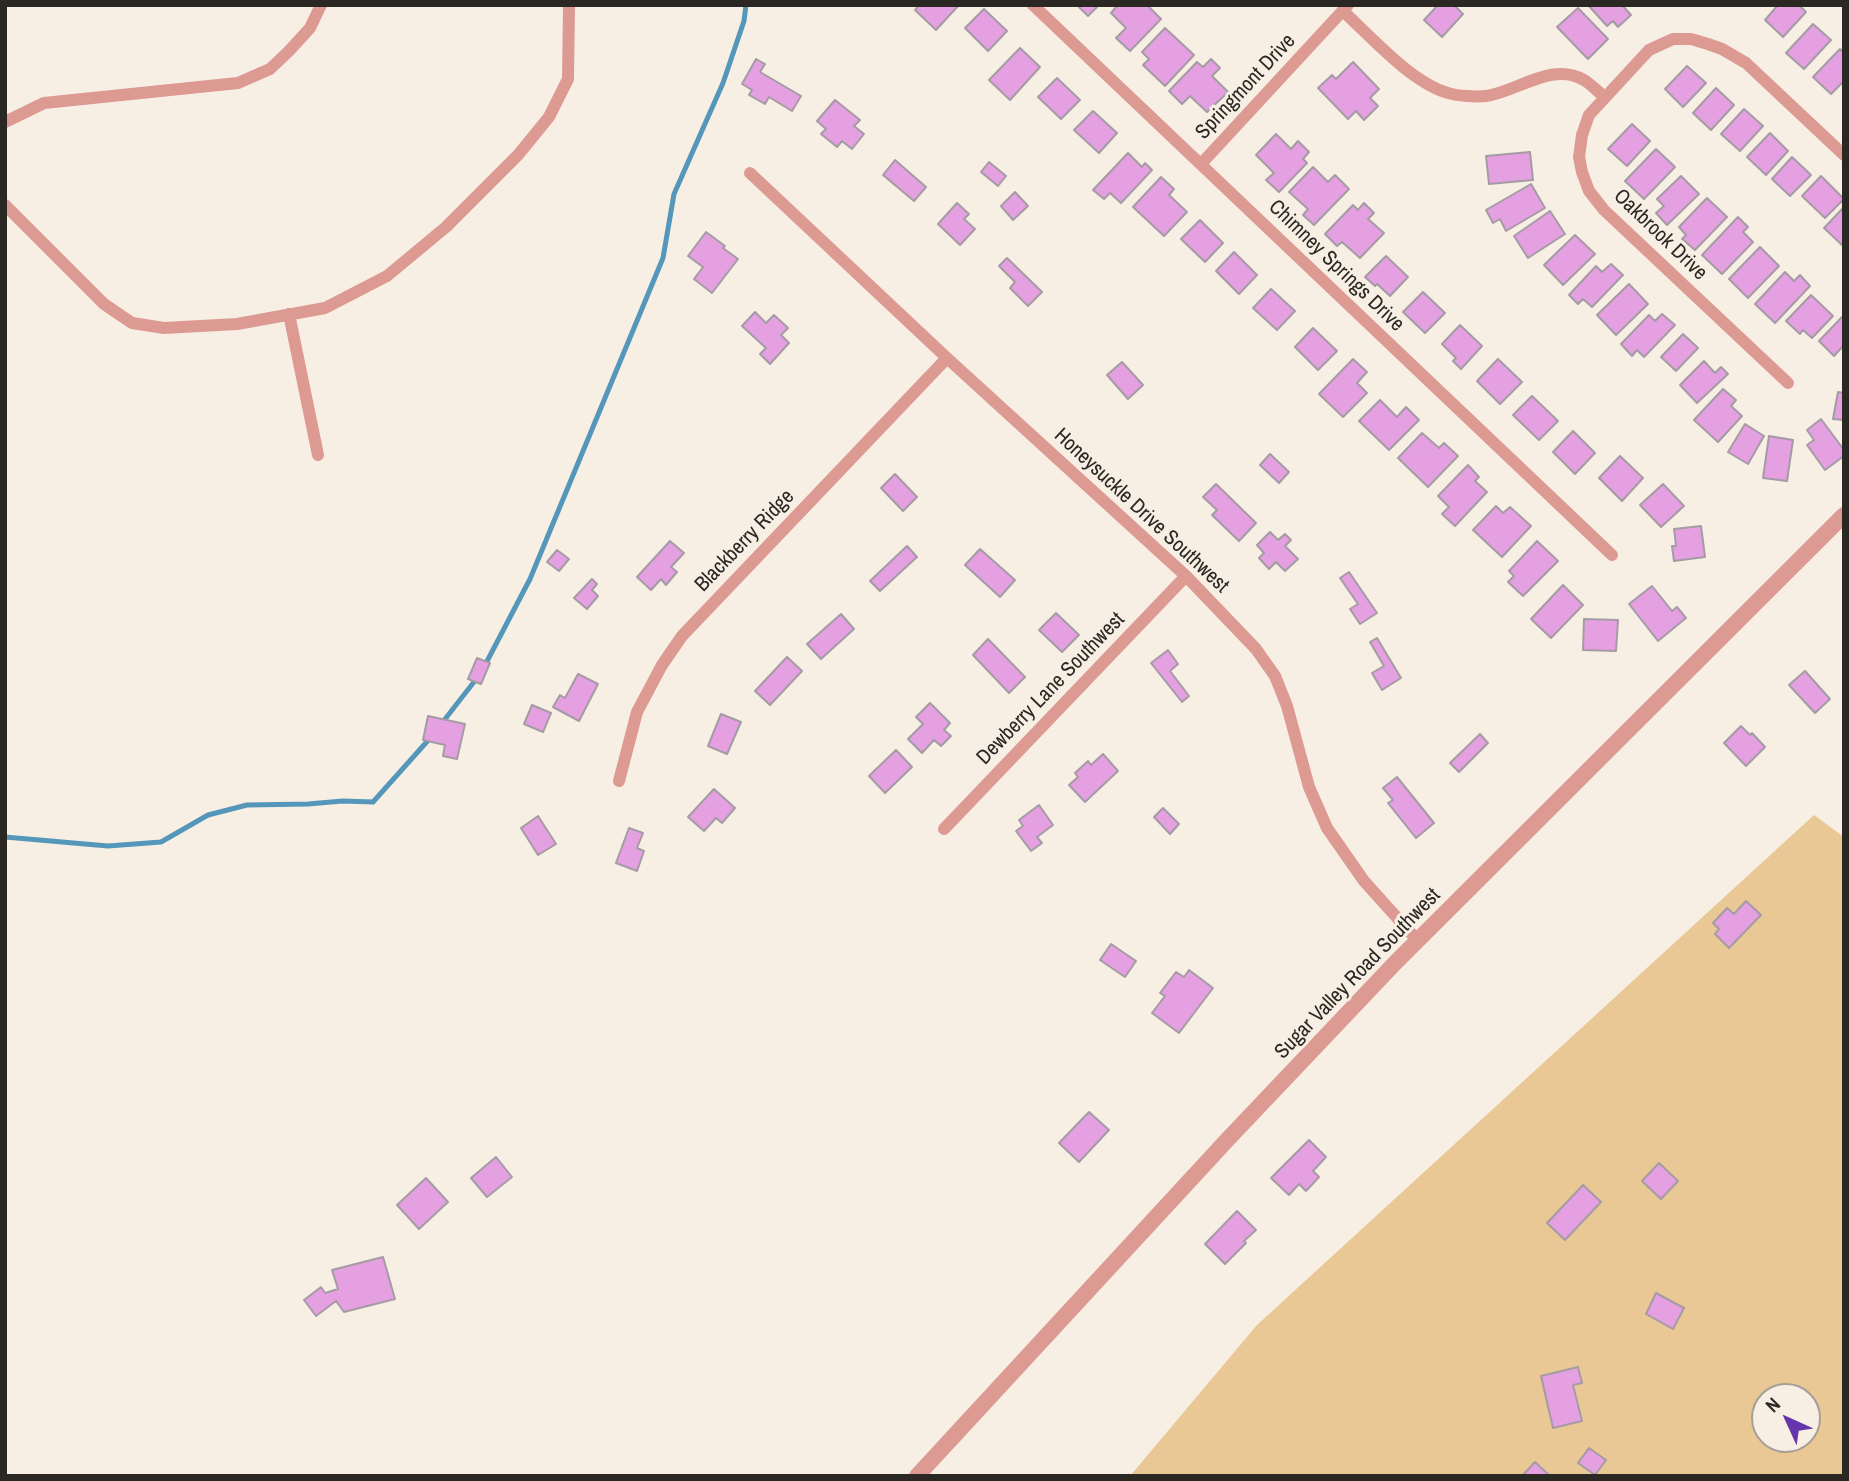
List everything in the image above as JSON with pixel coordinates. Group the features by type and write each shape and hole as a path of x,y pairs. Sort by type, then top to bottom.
{"street":[{"path":"5,122 44,103 238,83 270,69 310,28 321,5"},
{"path":"5,205 104,304 132,323 164,328 237,324 325,308 387,276 446,227 518,155 550,117 568,79 569,5"},
{"name":"Chimney Springs Drive","path":"1033,5 1612,555"},
{"path":"1345,8 1425,85 1450,94 1486,96 1554,75 1583,79 1605,97"},
{"name":"Springmont Drive","path":"1201,164 1345,8"},
{"name":"Oakbrook Drive","path":"1788,383 1604,210 1589,191 1582,172 1579,157 1582,135 1588,115 1649,50 1673,39 1691,39 1722,49 1746,63 1844,155"},
{"name":"Honeysuckle Drive Southwest","path":"750,173 947,358 1186,576 1256,649 1275,676 1287,706 1309,786 1327,828 1364,881 1418,941"},
{"path":"289,314 318,455"},
{"name":"Blackberry Ridge","path":"619,781 637,712 662,665 682,636 947,358"},
{"name":"Sugar Valley Road Southwest","path":"917,1476 1228,1139 1418,941 1844,514"},
{"name":"Dewberry Lane Southwest","path":"944,829 1186,576"}],"shaded area":[{"path":"1814,815 1844,837 1844,1476 1130,1476 1257,1325"}],"building":[{"path":"919,5 959,5 936,30 915,10"},
{"path":"1077,5 1099,5 1088,16"},
{"path":"1118,5 1147,5 1161,19 1130,51 1116,38 1126,28 1111,13"},
{"path":"1438,5 1454,5 1463,14 1442,37 1424,20"},
{"path":"1588,5 1622,5 1631,15 1618,27 1613,21 1607,26"},
{"path":"1778,5 1799,5 1806,12 1783,37 1765,20"},
{"path":"1578,8 1608,39 1588,59 1557,27"},
{"path":"984,9 1007,31 988,51 965,28"},
{"path":"1813,24 1831,40 1804,69 1786,53"},
{"path":"1165,28 1194,55 1165,86 1143,65 1149,59 1142,52"},
{"path":"1020,48 1040,67 1010,100 989,80"},
{"path":"1840,49 1844,53 1844,81 1831,94 1813,77"},
{"path":"756,59 765,64 760,72 801,96 792,111 769,97 765,104 749,95 752,90 742,84"},
{"path":"1211,59 1220,68 1212,76 1228,92 1207,112 1190,96 1182,104 1169,91 1197,62 1203,67"},
{"path":"1353,62 1379,89 1370,98 1378,106 1364,120 1356,111 1348,119 1318,88 1332,75 1336,79"},
{"path":"1687,66 1706,83 1683,107 1665,89"},
{"path":"1057,78 1080,100 1061,119 1038,97"},
{"path":"1716,88 1734,105 1711,130 1693,113"},
{"path":"835,100 860,120 854,126 864,134 852,149 842,141 837,147 821,134 826,129 817,121"},
{"path":"1744,109 1763,126 1740,151 1721,134"},
{"path":"1093,111 1117,133 1099,153 1074,130"},
{"path":"1632,124 1650,141 1627,166 1608,149"},
{"path":"1770,133 1788,151 1766,175 1747,157"},
{"path":"1276,134 1291,149 1298,141 1309,152 1303,159 1307,163 1279,192 1266,180 1274,173 1256,155"},
{"path":"1656,149 1675,167 1644,199 1625,181"},
{"path":"1530,152 1533,180 1489,184 1486,156"},
{"path":"1128,153 1142,167 1145,163 1152,170 1121,203 1110,193 1104,199 1093,190"},
{"path":"1792,157 1811,175 1790,196 1772,179"},
{"path":"895,160 926,187 914,201 883,175"},
{"path":"989,162 1006,176 998,186 981,172"},
{"path":"1313,167 1328,182 1335,175 1349,189 1314,225 1303,215 1308,209 1289,192"},
{"path":"1681,176 1699,194 1667,225 1656,213 1664,206 1657,199"},
{"path":"1821,176 1844,199 1825,218 1802,196"},
{"path":"1161,177 1174,189 1169,195 1187,212 1164,236 1133,207"},
{"path":"1531,184 1545,208 1506,231 1500,219 1493,223 1486,210"},
{"path":"1015,192 1028,206 1013,220 1001,206"},
{"path":"1707,198 1727,217 1695,250 1682,239 1686,235 1679,227"},
{"path":"957,203 969,214 964,219 975,229 960,245 938,224"},
{"path":"1364,203 1374,213 1368,219 1384,233 1360,258 1342,242 1337,246 1325,234 1353,205 1358,210"},
{"path":"1844,207 1844,244 1842,245 1824,228"},
{"path":"1550,211 1565,234 1528,258 1514,236"},
{"path":"1738,217 1748,227 1743,232 1753,242 1722,274 1702,255"},
{"path":"1200,220 1223,243 1205,262 1181,239"},
{"path":"706,232 738,259 712,293 694,279 703,267 688,256"},
{"path":"1575,235 1595,254 1563,285 1544,265"},
{"path":"1760,247 1779,266 1748,298 1729,279"},
{"path":"1234,252 1257,275 1239,294 1216,271"},
{"path":"1386,256 1408,277 1390,296 1365,277"},
{"path":"1007,258 1042,292 1028,306 1010,288 1015,282 999,266"},
{"path":"1611,264 1623,275 1592,307 1583,299 1578,304 1569,295 1596,266 1602,272"},
{"path":"1785,272 1794,281 1800,275 1810,286 1775,323 1755,304"},
{"path":"1629,284 1648,304 1616,335 1597,315"},
{"path":"1271,289 1295,311 1277,330 1253,308"},
{"path":"1423,292 1445,313 1425,333 1403,312"},
{"path":"1811,295 1833,316 1812,338 1803,330 1800,334 1786,321"},
{"path":"755,312 766,323 774,315 788,328 781,335 789,343 770,364 760,354 766,348 742,326"},
{"path":"1662,314 1675,325 1644,357 1637,350 1632,356 1621,344 1649,315 1655,321"},
{"path":"1842,317 1844,345 1834,356 1819,341"},
{"path":"1460,325 1482,346 1461,369 1453,361 1456,358 1442,344"},
{"path":"1313,328 1337,351 1318,370 1295,347"},
{"path":"1683,334 1698,348 1676,371 1661,357"},
{"path":"1353,359 1367,372 1357,383 1367,393 1343,417 1319,394"},
{"path":"1498,359 1522,382 1500,404 1477,381"},
{"path":"1704,361 1715,373 1721,367 1728,374 1697,403 1680,385"},
{"path":"1122,362 1143,385 1128,399 1107,375"},
{"path":"1723,389 1736,400 1731,406 1742,416 1718,442 1694,420"},
{"path":"1838,392 1844,393 1844,420 1833,419"},
{"path":"1532,396 1558,421 1539,440 1513,415"},
{"path":"1380,400 1397,417 1406,407 1419,420 1389,450 1359,421"},
{"path":"1821,419 1844,450 1844,456 1825,470 1807,445 1814,440 1807,430"},
{"path":"1745,424 1764,436 1748,464 1728,452"},
{"path":"1573,431 1595,453 1575,474 1553,452"},
{"path":"1422,433 1439,448 1444,443 1458,456 1428,487 1398,458"},
{"path":"1769,436 1793,440 1787,481 1763,478"},
{"path":"1270,454 1289,472 1279,483 1260,465"},
{"path":"1620,456 1643,478 1622,501 1599,478"},
{"path":"1468,465 1479,477 1475,481 1487,492 1455,526 1442,514 1449,507 1438,496"},
{"path":"895,474 917,497 903,511 881,488"},
{"path":"1216,484 1256,523 1239,541 1212,515 1217,510 1203,497"},
{"path":"1663,484 1684,506 1661,527 1640,505"},
{"path":"1496,506 1503,513 1510,507 1531,526 1502,557 1473,530"},
{"path":"1701,526 1705,557 1674,561 1674,529"},
{"path":"1270,532 1278,540 1285,534 1291,540 1285,546 1298,559 1285,571 1276,562 1269,569 1259,558 1264,553 1257,545"},
{"path":"670,541 684,553 671,567 677,572 666,585 661,579 651,590 637,577"},
{"path":"1537,541 1558,561 1523,596 1508,582 1514,576 1509,571"},
{"path":"907,546 917,557 880,591 870,581"},
{"path":"980,549 1015,580 1000,597 965,565"},
{"path":"557,550 569,559 559,571 547,562"},
{"path":"1349,572 1377,613 1360,624 1350,609 1358,604 1340,578"},
{"path":"592,579 597,584 592,590 598,596 587,609 574,598"},
{"path":"1563,585 1583,605 1551,638 1531,619"},
{"path":"1652,586 1672,611 1677,607 1686,618 1658,641 1629,604"},
{"path":"1056,613 1079,635 1062,652 1039,630"},
{"path":"841,614 854,629 821,659 807,644"},
{"path":"1584,619 1618,620 1616,651 1583,650"},
{"path":"1377,638 1401,678 1382,690 1372,673 1384,666 1370,642"},
{"path":"988,639 1025,677 1009,693 973,655"},
{"path":"1168,650 1178,664 1170,671 1189,696 1182,702 1151,663"},
{"path":"787,657 802,671 770,705 755,691"},
{"path":"477,658 490,663 481,684 468,679"},
{"path":"1805,671 1830,699 1815,713 1789,685"},
{"path":"578,674 598,684 579,721 553,707 560,695 565,698"},
{"path":"930,703 950,723 944,730 951,736 941,746 934,740 922,753 908,739 923,724 916,717"},
{"path":"532,705 551,713 543,732 524,724"},
{"path":"721,714 741,722 727,754 708,746"},
{"path":"428,716 465,724 457,759 443,756 445,745 423,740"},
{"path":"1741,726 1765,747 1746,766 1724,743"},
{"path":"1480,734 1488,743 1459,772 1450,763"},
{"path":"896,750 912,767 885,793 869,776"},
{"path":"1103,754 1118,771 1085,802 1069,785 1078,777 1075,773 1088,761 1091,765"},
{"path":"1397,777 1434,823 1416,838 1388,803 1393,800 1383,788"},
{"path":"714,789 735,808 722,823 716,818 704,831 688,817"},
{"path":"1039,805 1053,825 1037,837 1042,843 1031,851 1016,831 1023,826 1019,820"},
{"path":"1163,808 1179,824 1170,834 1154,817"},
{"path":"538,816 556,844 538,855 521,828"},
{"path":"629,828 643,833 637,848 644,851 637,871 616,863"},
{"path":"1746,901 1761,915 1729,948 1715,934 1719,929 1713,923 1727,908 1734,914"},
{"path":"1111,944 1136,961 1125,977 1100,960"},
{"path":"1189,970 1213,988 1179,1033 1152,1013 1165,996 1160,993 1176,972 1184,977"},
{"path":"1089,1112 1109,1130 1079,1162 1059,1143"},
{"path":"1309,1140 1326,1157 1313,1171 1319,1177 1306,1191 1299,1184 1289,1195 1271,1178"},
{"path":"496,1157 512,1177 487,1197 471,1178"},
{"path":"1659,1163 1678,1181 1661,1199 1642,1181"},
{"path":"426,1178 448,1202 419,1229 397,1205"},
{"path":"1583,1185 1601,1202 1565,1240 1547,1223"},
{"path":"1237,1211 1256,1230 1225,1264 1205,1244"},
{"path":"383,1257 395,1299 344,1312 336,1301 316,1316 304,1300 321,1287 325,1293 338,1289 332,1270"},
{"path":"1656,1293 1684,1308 1673,1329 1646,1314"},
{"path":"1578,1367 1582,1383 1573,1385 1582,1421 1553,1428 1541,1376"},
{"path":"1589,1448 1606,1460 1595,1475 1578,1463"},
{"path":"1535,1462 1550,1476 1522,1476"}],"waterway":[{"path":"484,667 530,579 663,258 674,194 723,83 744,21 746,5"},
{"path":"442,723 477,678"},
{"path":"5,837 108,846 161,842 208,815 247,805 373,802 432,736"}]}
